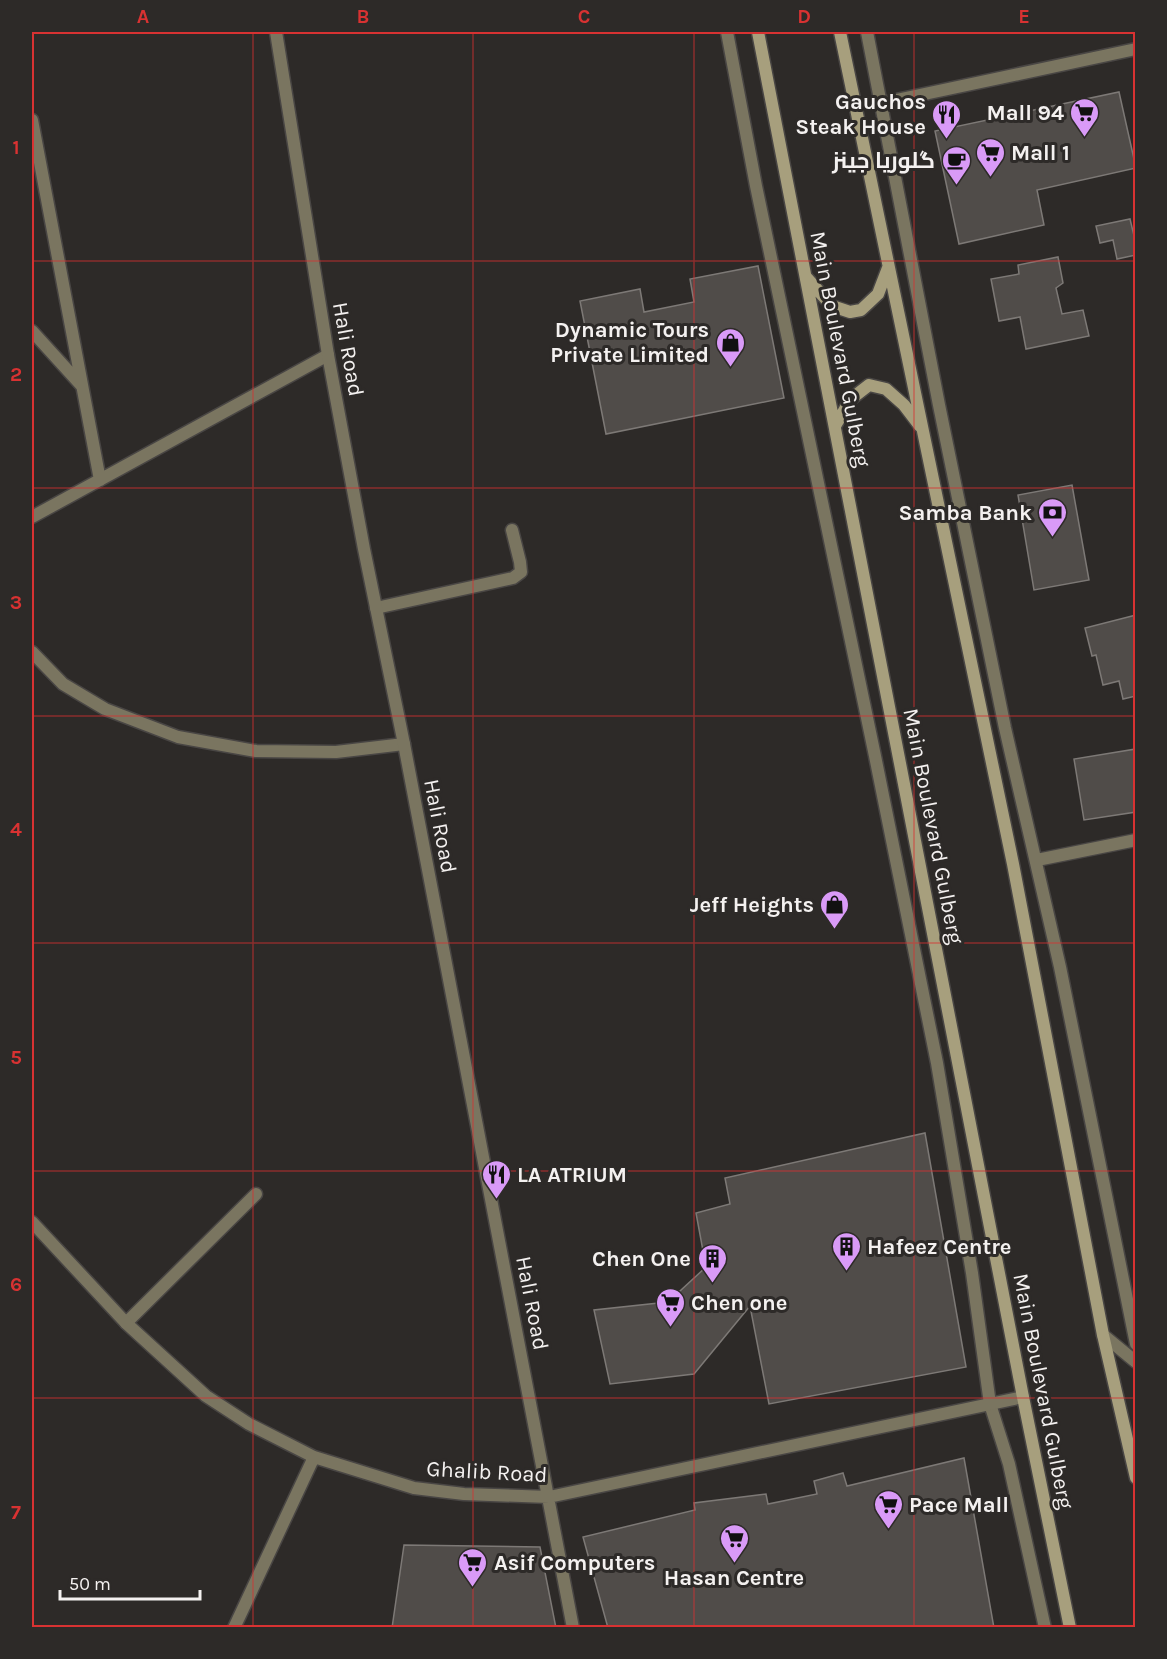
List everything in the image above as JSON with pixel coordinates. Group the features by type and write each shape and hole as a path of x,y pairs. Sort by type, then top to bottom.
{"main road":[{"name":"Main Boulevard Gulberg","path":"758,32 1023,1397 1070,1628"},
{"path":"840,32 1012,864 1103,1335 1136,1478"},
{"path":"806,277 831,306 850,312 861,310 878,294 889,267"},
{"path":"835,426 851,399 869,385 886,389 904,405 922,429"}],"street":[{"name":"Hali Road","path":"276,32 328,355 573,1628"},
{"path":"727,32 756,186 937,1063 972,1273 990,1404 1009,1464 1045,1628"},
{"path":"867,32 939,405 1005,728 1060,967 1136,1344"},
{"path":"882,103 1136,49"},
{"path":"32,120 100,480"},
{"path":"32,331 83,387"},
{"path":"32,517 328,355"},
{"path":"376,608 513,578 520,572 520,562 512,530"},
{"path":"32,652 63,684 105,709 178,737 256,751 336,752 404,744"},
{"path":"1036,860 1136,840"},
{"path":"126,1323 256,1194"},
{"name":"Ghalib Road","path":"32,1222 126,1323 206,1396 249,1424 314,1457 414,1488 464,1494 549,1497 1023,1397"},
{"path":"1103,1335 1136,1362"},
{"path":"234,1628 314,1457"}],"building":[{"path":"1119,92 1136,168 1037,190 1044,225 959,244 935,131"},
{"path":"1130,219 1136,244 1136,255 1117,259 1113,240 1100,243 1096,226"},
{"path":"1058,257 1063,283 1056,288 1062,314 1083,310 1089,336 1026,349 1020,317 999,321 991,279 1019,274 1018,265"},
{"path":"758,266 784,398 606,434 580,301 640,289 644,312 694,302 690,279"},
{"name":"Samba Bank","path":"1072,485 1089,580 1034,590 1018,495"},
{"path":"1136,615 1136,696 1123,699 1119,681 1103,685 1096,655 1092,656 1085,628"},
{"path":"1136,749 1136,812 1084,820 1074,759"},
{"name":"Hafeez Centre","path":"925,1133 966,1367 769,1404 750,1306 694,1374 610,1384 594,1310 668,1302 706,1267 696,1213 730,1204 725,1178"},
{"path":"964,1458 994,1628 608,1628 583,1537 695,1510 694,1503 766,1494 768,1504 817,1494 814,1481 843,1473 847,1486"},
{"name":"Asif Computers","path":"404,1545 540,1547 556,1628 392,1628"}],"place":[{"name":"Mall 94","path":"1085,138"},
{"name":"Gauchos Steak House","path":"947,140"},
{"name":"Mall 1","path":"990,178"},
{"name":"گلوریا جینز","path":"956,186"},
{"name":"Dynamic Tours Private Limited","path":"730,368"},
{"name":"Samba Bank","path":"1053,538"},
{"name":"Jeff Heights","path":"835,930"},
{"name":"LA ATRIUM","path":"496,1200"},
{"name":"Hafeez Centre","path":"846,1272"},
{"name":"Chen One","path":"712,1284"},
{"name":"Chen one","path":"670,1328"},
{"name":"Pace Mall","path":"888,1530"},
{"name":"Hasan Centre","path":"734,1564"},
{"name":"Asif Computers","path":"473,1588"}]}
